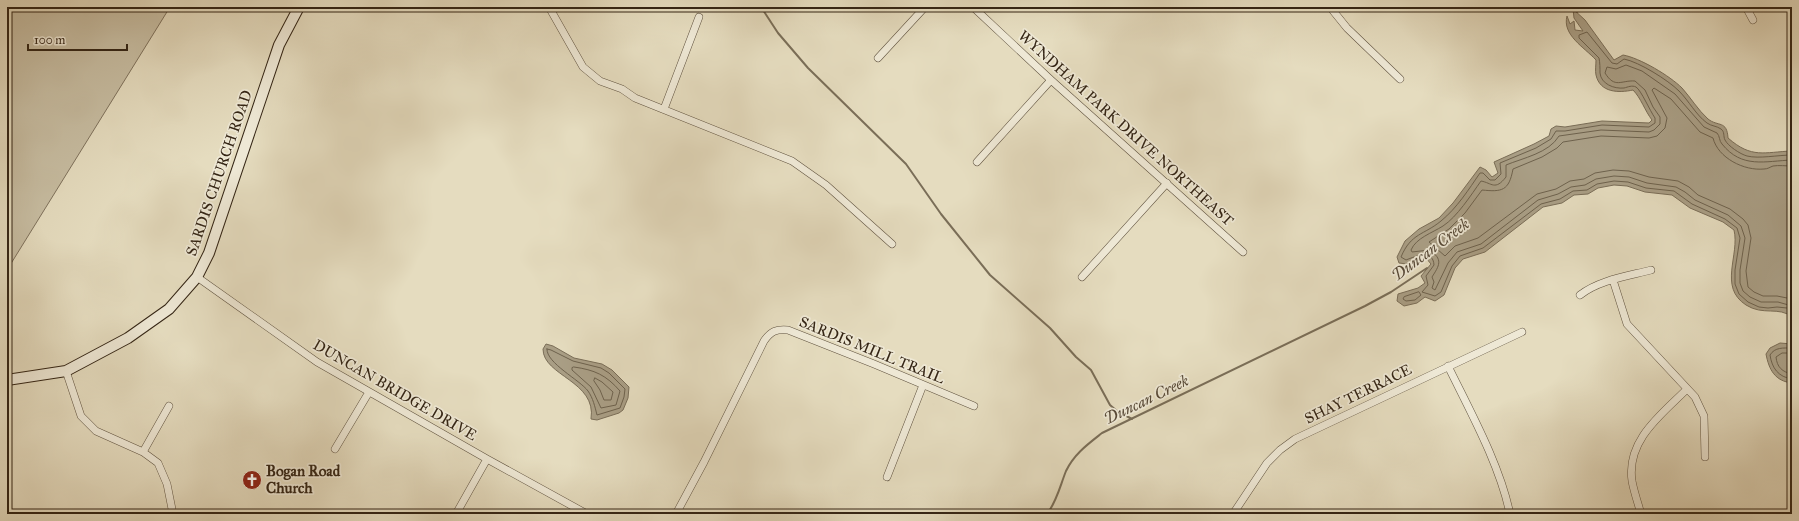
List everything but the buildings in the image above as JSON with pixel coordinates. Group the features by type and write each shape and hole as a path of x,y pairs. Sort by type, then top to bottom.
{"street":[{"name":"SARDIS CHURCH ROAD","path":"7,380 66,371 128,338 169,309 197,277 209,253 279,45 299,7"},
{"path":"549,7 583,67 600,81 622,90 635,98 713,131 792,161 826,185 892,244"},
{"path":"878,58 925,7"},
{"name":"WYNDHAM PARK DRIVE NORTHEAST","path":"973,7 1244,252"},
{"path":"1330,7 1346,28 1400,79"},
{"path":"1746,7 1753,20"},
{"path":"664,109 700,17"},
{"path":"977,162 1052,80"},
{"path":"1082,277 1167,183"},
{"path":"1580,295 1588,289 1651,270"},
{"name":"DUNCAN BRIDGE DRIVE","path":"197,277 317,362 587,514"},
{"path":"1614,280 1627,324 1695,397 1704,416 1705,457"},
{"name":"SARDIS MILL TRAIL","path":"676,514 704,462 764,341 776,329 788,330 974,406"},
{"name":"SHAY TERRACE","path":"1233,514 1267,463 1280,450 1290,443 1448,366 1522,332"},
{"path":"1448,366 1490,456 1507,500 1510,514"},
{"path":"66,371 81,416 96,431 143,452 158,463 167,484 173,514"},
{"path":"887,477 923,385"},
{"path":"1641,514 1632,480 1632,462 1636,448 1642,436 1687,388"},
{"path":"335,449 369,392"},
{"path":"143,452 169,406"},
{"path":"456,514 487,459"}],"shaded area":[{"path":"7,7 170,7 7,270"}],"water":[{"path":"1573,9 1585,20 1614,60 1623,55 1630,57 1654,68 1670,78 1682,88 1708,119 1724,126 1728,138 1736,145 1751,152 1758,153 1792,151 1792,317 1782,312 1752,308 1738,298 1733,289 1731,280 1735,240 1734,230 1723,222 1690,208 1672,195 1645,192 1627,186 1614,185 1598,188 1588,194 1574,195 1562,203 1543,207 1485,252 1463,259 1455,268 1444,295 1435,301 1425,297 1417,303 1404,306 1397,301 1398,294 1418,288 1425,283 1421,276 1431,264 1426,258 1407,264 1399,263 1397,257 1405,241 1419,229 1439,218 1453,203 1480,167 1486,170 1492,177 1498,173 1494,162 1549,136 1551,129 1556,126 1565,127 1602,121 1649,123 1652,120 1633,90 1611,90 1606,88 1598,81 1596,73 1596,60 1575,40 1568,29 1566,23 1567,16 1570,24 1574,21 1575,30 1583,31 1574,18"},
{"path":"1780,343 1792,344 1792,383 1781,380 1777,377 1771,370 1767,360 1766,354 1770,348"},
{"path":"546,344 553,346 574,358 602,364 612,370 629,387 628,398 623,410 619,413 597,420 591,419 591,406 586,396 578,387 551,366 545,358 543,349"}],"waterway":[{"path":"761,7 778,33 808,68 906,164 941,214 990,275 1050,328 1076,357 1091,370 1110,405 1117,411 1132,419"},
{"path":"1574,7 1577,12"},
{"name":"Duncan Creek","path":"1047,514 1056,499 1066,471 1073,459 1102,433 1365,306 1391,292 1427,268"}],"place":[{"name":"Bogan Road Church","path":"252,480"}]}
